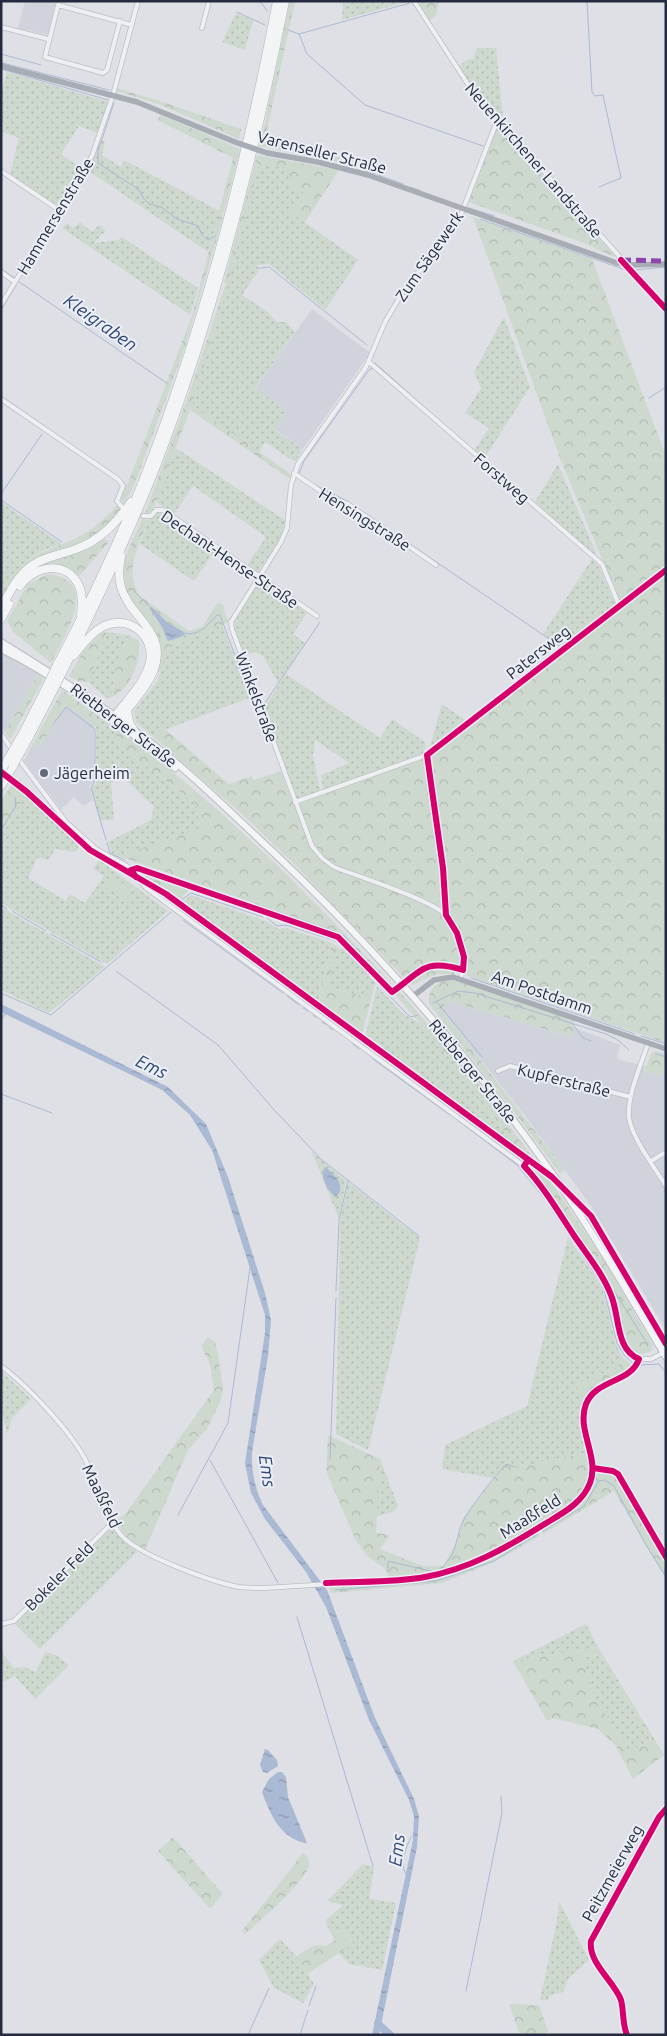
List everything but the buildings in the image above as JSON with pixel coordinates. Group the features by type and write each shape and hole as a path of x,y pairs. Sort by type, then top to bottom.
{"highway":[{"path":"63,666 80,621 138,493 182,374 211,283 233,201 277,1"},
{"path":"1,786 121,549 170,431 217,286 262,107 285,1"},
{"path":"1,608 17,581 28,568 44,559 77,549 100,537 119,518 138,493"},
{"path":"116,720 127,710 153,672 158,652 152,631 129,603 121,587 119,575 121,549"},
{"path":"1,619 24,580 39,570 53,568 66,572 76,581 80,588 82,603 80,621"},
{"path":"63,666 91,635 108,624 125,623 142,632 150,648 149,666 116,720"},
{"path":"127,710 129,722 134,730"},
{"path":"1,772 26,735"}],"main road":[{"name":"Varenseller Straße","path":"1,66 113,95 159,110 235,142 267,153 350,170 625,264 666,264"},
{"name":"Rietberger Straße","path":"1,642 58,677 116,720 237,819"},
{"name":"Rietberger Straße","path":"1,649 134,730 178,764 315,894 401,985 488,1087 546,1165 611,1263 665,1355"},
{"name":"Am Postdamm","path":"412,997 439,978 461,978 666,1049"}],"street":[{"name":"Hammersenstraße","path":"1,305 92,156 113,95 138,1"},
{"path":"202,28 210,1"},
{"name":"Neuenkirchener Landstraße","path":"414,1 470,89 666,309"},
{"path":"120,21 107,70 103,72 45,58 48,39 58,5 132,24"},
{"path":"1,27 48,39"},
{"name":"Zum Sägewerk","path":"369,362 389,315 423,264 460,217 497,121"},
{"path":"1,171 59,210"},
{"path":"1,272 15,282"},
{"name":"Winkelstraße","path":"369,362 298,464 294,473 287,528 281,542 233,616 232,629 312,846 326,862 432,906 446,915 456,930 464,957 461,978"},
{"name":"Forstweg","path":"369,362 602,564 619,605"},
{"path":"1,399 119,480 123,486 117,501 122,507"},
{"name":"Hensingstraße","path":"294,473 326,495 348,504 436,566"},
{"name":"Dechant-Hense-Straße","path":"143,516 151,516 156,510 163,510 317,616"},
{"name":"Patersweg","path":"295,802 427,755 666,570"},
{"path":"1,734 54,808 85,840 127,866 146,888 524,1166 541,1186 604,1280 612,1297 622,1343 629,1353 639,1359 665,1355"},
{"name":"Kupferstraße","path":"648,1043 631,1097 629,1108 631,1125 666,1186"},
{"name":"Kupferstraße","path":"498,1071 510,1066 631,1097"},
{"path":"651,1161 666,1152"},
{"name":"Maaßfeld","path":"1,1366 47,1409 84,1458 113,1522 121,1535 132,1545 145,1553 214,1580 239,1587 266,1588 424,1578 492,1556 581,1499 591,1480 593,1468 584,1418 586,1405 597,1389 633,1370 639,1359"},
{"path":"593,1468 613,1471 618,1474 666,1557"},
{"name":"Bokeler Feld","path":"1,1624 14,1620 113,1522"},
{"name":"Peitzmeierweg","path":"627,2035 622,2020 621,2001 596,1959 591,1941 659,1817 666,1810"}],"shaded area":[{"path":"25,1 56,2 48,35 18,28"},
{"path":"312,309 370,353 303,449 274,429 255,389"},
{"path":"1,651 38,674 5,732 1,727"},
{"path":"65,705 94,725 95,781 89,786 93,800 83,806 74,797 61,809 24,761 32,745 39,748"},
{"path":"448,1001 571,1037 573,1027 620,1045 617,1059 645,1066 644,1071 666,1077 666,1330 591,1206 526,1117 441,1009"}],"green space":[{"path":"290,1 295,1 266,135 348,160 348,164 260,146"},
{"path":"343,1 410,1 342,20"},
{"path":"417,1 439,1 436,16 429,21"},
{"path":"236,13 253,20 245,50 222,42"},
{"path":"477,48 496,48 503,119 472,88 459,66 468,59 473,60"},
{"path":"7,72 109,102 98,133 79,126 61,154 82,169 59,205 10,175 19,138 2,132 4,123 1,122 1,92"},
{"path":"117,88 241,129 239,139 161,105 117,91"},
{"path":"161,115 240,149 219,231 185,347 135,483 124,505 119,497 128,483 192,316 233,158 157,120"},
{"path":"497,125 614,257 581,242 469,202"},
{"path":"100,140 105,141 102,155 121,167 124,160 220,211 208,252 86,169"},
{"path":"257,155 339,170 305,222 291,213 305,194 286,184 292,169 259,165 224,298 192,405 291,474 290,479 190,410 156,502 151,512 145,513 186,402 226,283 224,282"},
{"path":"259,164 292,169 305,194 292,213 358,260 325,310 269,264 256,265 260,269 242,295 268,312 277,322 286,322 295,332 255,388 287,411 274,430 303,449 295,462 265,442 259,452 191,405 224,298"},
{"path":"473,217 592,259 666,456 666,567 620,602 560,458"},
{"path":"80,222 92,232 99,225 106,230 94,243 118,240 122,237 198,288 190,315 62,228 67,223 73,228"},
{"path":"504,317 530,387 484,459 474,451 489,428 465,413 481,388 474,372"},
{"path":"176,448 286,521 279,541 258,572 247,565 266,537 193,486 174,514 156,502"},
{"path":"558,464 596,553 595,555 535,502"},
{"path":"1,502 62,544 42,551 26,561 13,575 1,593"},
{"path":"117,505 122,508 106,528 88,541 43,557 1,602 6,585 28,560 87,532 101,522"},
{"path":"159,512 215,550 194,581 140,544 149,520"},
{"path":"142,519 149,520 137,548 133,568 135,587 140,596 189,631 202,627 218,602 223,605 228,622 166,650 161,673 157,671 160,656 159,643 154,632 132,602 126,591 123,578 126,555"},
{"path":"105,539 108,543 79,576 69,569 58,565 46,565 34,569 33,567"},
{"path":"592,559 599,566 615,604 562,647 543,634"},
{"path":"48,574 64,578 73,587 76,598 75,611 70,625 51,663 13,632 7,621 28,584"},
{"path":"666,574 666,1043 467,976 466,969 460,967 454,974 437,974 411,985 297,867 243,815 151,735 165,729 229,784 252,776 253,780 281,771 294,805 427,757"},
{"path":"258,582 261,582 307,613 293,634 305,643 278,683 263,656 254,652 244,655 234,629 235,622"},
{"path":"222,624 249,698 151,735 136,722 134,711 158,680 166,650"},
{"path":"103,632 107,632 88,682 78,681 69,676 86,646"},
{"path":"107,632 128,635 114,673 112,697 107,698 88,682"},
{"path":"128,635 139,641 137,665 125,687 112,697 114,673"},
{"path":"38,674 44,678 10,740 5,732"},
{"path":"286,674 380,738 392,719 426,743 424,753 323,790 321,775 349,763 315,740 313,755 320,791 297,799 264,708"},
{"path":"62,690 96,714 96,727 65,705 39,748 32,745"},
{"path":"442,704 468,722 428,752 430,746"},
{"path":"96,714 117,728 115,742 197,805 199,830 119,856 112,853 108,842 151,820 154,807 125,779 111,782 114,820 100,820 91,787 96,784"},
{"path":"117,728 155,757 228,819 330,918 395,988 392,990 337,932 119,856 199,829 197,805 115,742"},
{"path":"12,784 25,795 1,835 1,801"},
{"path":"25,795 79,845 76,852 55,849 49,860 37,858 28,878 66,901 70,894 85,903 104,876 93,869 99,860 168,911 107,964 1,903 1,835"},
{"path":"138,871 190,888 179,901 139,875"},
{"path":"112,876 133,890 127,900 106,887"},
{"path":"190,895 266,921 279,929 286,928 332,943 318,1003 183,903"},
{"path":"1,907 105,967 49,1013 1,990"},
{"path":"332,943 340,949 335,954 327,987 370,998 375,984 362,1035 318,1003"},
{"path":"342,948 376,983 370,998 327,987 335,953"},
{"path":"454,980 574,1020 572,1037 448,1001 441,1009 565,1170 560,1174 429,1004 430,993 435,986"},
{"path":"377,986 402,1013 421,1024 464,1075 505,1132 502,1138 365,1038"},
{"path":"398,990 469,1071 539,1166 502,1138 505,1132 464,1075 394,993"},
{"path":"656,1051 666,1054 666,1077 644,1071 651,1054"},
{"path":"312,1152 346,1181 339,1219"},
{"path":"530,1165 550,1180 602,1257 653,1345 651,1352 640,1354 632,1350 626,1341 616,1296 608,1277"},
{"path":"348,1182 420,1238 368,1450 336,1434 340,1222"},
{"path":"568,1237 602,1287 616,1344 622,1357 618,1367 576,1385 585,1400 581,1419 588,1452 517,1468 507,1462 493,1478 442,1469 445,1445 527,1406"},
{"path":"208,1337 215,1342 218,1354 223,1388 221,1400 207,1429 188,1450 145,1550 128,1538 116,1521 126,1513 214,1390 210,1364 201,1346"},
{"path":"622,1357 632,1365 631,1369 601,1384 585,1400 576,1385 618,1367"},
{"path":"1,1371 31,1399 12,1418 7,1434 1,1408"},
{"path":"328,1435 380,1459 376,1533 390,1535 380,1549 423,1566 443,1566 457,1541 463,1518 507,1462 517,1468 588,1452 588,1475 582,1491 571,1505 498,1548 469,1562 439,1572 389,1577 384,1568 367,1556 355,1539 326,1471"},
{"path":"380,1459 398,1506 392,1512 376,1517"},
{"path":"603,1471 612,1473 621,1479 666,1560 666,1579 614,1491 543,1534 541,1529 575,1507 588,1493 595,1474"},
{"path":"111,1528 137,1552 40,1649 14,1623"},
{"path":"536,1532 540,1536 494,1562 442,1583 331,1593 327,1585 426,1579 493,1558"},
{"path":"586,1624 598,1647 513,1661"},
{"path":"598,1647 664,1755 633,1779 616,1746 598,1729 553,1718 547,1721 513,1661","holes":["600,1655 650,1739 630,1753 595,1698 582,1657"]},
{"path":"1,1651 14,1668 25,1667 36,1672 45,1652 56,1655 69,1665 35,1699 15,1676 3,1682 1,1679"},
{"path":"600,1655 650,1739 630,1753 595,1698 581,1657"},
{"path":"173,1837 223,1894 210,1909 158,1851"},
{"path":"303,1853 309,1862 305,1874 280,1902 245,1934 242,1931"},
{"path":"363,1864 374,1867 369,1899 396,1903 382,1970 349,1964 339,1953 353,1943 343,1931 330,1932 325,1921 343,1905 327,1901"},
{"path":"559,1901 589,1960 568,1979 563,1992 549,1996 548,2000 540,2000 557,1920"},
{"path":"343,1931 353,1944 307,1974 296,1956 315,1945 326,1946 335,1940 330,1932"},
{"path":"280,1939 296,1956 314,1984 303,2003 274,1988 259,1960"},
{"path":"509,2004 539,2005 548,2031 544,2035 520,2035"}],"water":[{"path":"151,607 168,623 184,632 183,636 168,641 162,627 150,609"},
{"path":"1,1004 168,1087 206,1124 228,1177 265,1293 271,1320 268,1356 252,1452 252,1466 256,1486 263,1505 327,1590 375,1718 414,1799 419,1816 417,1847 379,2035 372,2035 413,1840 414,1816 409,1800 369,1720 326,1607 306,1572 265,1519 251,1493 245,1463 265,1333 265,1315 212,1150 190,1115 162,1090 1,1012"},
{"path":"325,1167 336,1177 340,1185 339,1193 336,1197 323,1179"},
{"path":"265,1749 277,1760 278,1766 267,1773 263,1772 260,1765"},
{"path":"278,1772 282,1772 286,1777 288,1797 307,1843 290,1837 283,1831 273,1817 265,1800 262,1792 269,1779"}],"waterway":[{"path":"260,1 267,11"},
{"path":"587,1 592,92 595,96 603,95 621,178 599,187"},
{"path":"288,30 299,34 410,3"},
{"path":"237,12 265,25"},
{"path":"299,34 307,54 365,105 483,146"},
{"path":"1,54 41,65"},
{"path":"2,63 109,90"},
{"path":"1,69 108,100"},
{"path":"114,103 98,151 98,163 138,189 149,204 161,207 177,219 198,226 202,235 208,240 215,236"},
{"path":"361,169 375,174"},
{"path":"378,175 403,184"},
{"path":"410,187 421,191"},
{"path":"469,208 494,216"},
{"path":"480,219 626,270 666,313"},
{"path":"260,268 269,267 367,345"},
{"path":"666,267 634,270 666,305"},
{"name":"Kleigraben","path":"1,269 15,278"},
{"name":"Kleigraben","path":"18,281 168,384"},
{"name":"Kleigraben","path":"1,310 16,285"},
{"path":"375,363 449,429"},
{"path":"299,474 304,461 369,370 373,368"},
{"path":"649,398 666,387"},
{"name":"Kleigraben","path":"1,396 46,427"},
{"name":"Kleigraben","path":"1,494 42,434"},
{"path":"315,485 347,501 561,647 615,606"},
{"name":"Kleigraben","path":"1,500 62,542"},
{"name":"Kleigraben","path":"136,593 151,608"},
{"path":"183,633 198,632 207,626 217,615 220,615 250,696"},
{"path":"263,706 320,622"},
{"path":"54,723 66,707 95,729 95,781 91,788 106,840"},
{"path":"1,830 16,806 15,797"},
{"path":"107,843 110,853 125,860"},
{"path":"137,864 337,932 344,936 390,986"},
{"path":"180,901 191,893 263,917"},
{"path":"1,905 7,909"},
{"path":"180,908 288,988"},
{"path":"12,911 46,931"},
{"path":"1,993 51,1015 171,912"},
{"path":"267,918 277,926 286,925 336,941 369,975"},
{"path":"183,920 283,993"},
{"path":"51,934 101,962"},
{"path":"116,971 218,1045 276,1112 322,1160 419,1236"},
{"path":"471,978 635,1034"},
{"path":"378,984 407,1014 411,1017 418,1015"},
{"path":"293,991 360,1041"},
{"path":"433,1003 458,991 475,993 606,1034 618,1040 629,1050"},
{"path":"287,996 299,1005"},
{"path":"436,1001 482,1057"},
{"path":"303,1008 308,1011"},
{"path":"1,1020 5,1014"},
{"path":"313,1015 317,1018"},
{"path":"322,1022 327,1025"},
{"path":"572,1023 583,1038 591,1041"},
{"path":"329,1027 333,1030"},
{"path":"641,1036 666,1044"},
{"path":"363,1043 403,1071"},
{"path":"353,1044 359,1049"},
{"path":"656,1054 666,1057"},
{"path":"373,1059 450,1115"},
{"path":"406,1074 454,1109"},
{"path":"1,1094 52,1113"},
{"path":"457,1111 525,1161"},
{"path":"456,1119 517,1165 545,1199 603,1286 617,1343 624,1355 634,1364"},
{"path":"528,1165 545,1186 608,1279 621,1320"},
{"path":"336,1291 339,1221 348,1180"},
{"path":"178,1515 228,1423 250,1268"},
{"path":"613,1289 648,1345"},
{"path":"330,1459 336,1298"},
{"path":"640,1365 659,1364 666,1373"},
{"path":"210,1460 278,1583"},
{"path":"388,1572 388,1561 435,1572 444,1566 453,1553 462,1524 475,1503 506,1464 515,1467"},
{"path":"543,1531 584,1506 599,1481 605,1480 614,1486 666,1577"},
{"path":"335,1590 436,1581 494,1561 537,1534"},
{"path":"297,1617 373,1866"},
{"path":"466,1991 502,1813 501,1796"},
{"path":"406,1874 403,1865 404,1856 411,1837 414,1835"},
{"path":"309,2006 316,1986"},
{"path":"248,2035 269,1988"},
{"path":"300,2035 308,2010"},
{"name":"Ems","path":"378,2024 390,2035"}],"marked path":[{"path":"621,260 666,261"}],"cycle path":[{"path":"621,260 666,309"},
{"path":"136,877 131,870 137,868 338,937 392,992 417,973 431,966 440,965 463,970 464,957 457,933 446,915 443,868 427,755 666,570"},
{"path":"1,772 27,792 90,850 166,894 552,1177 591,1216 666,1344"},
{"path":"326,1583 413,1579 457,1569 487,1557 564,1512 582,1497 590,1483 592,1463 584,1424 586,1404 597,1390 629,1373 639,1359 631,1354 622,1340 614,1303 604,1280 545,1191 524,1166 528,1160"},
{"path":"593,1468 613,1471 618,1474 666,1557"},
{"path":"627,2035 621,2000 593,1957 591,1941 659,1817 666,1809"}],"place":[{"name":"Jägerheim","path":"44,773"}]}
